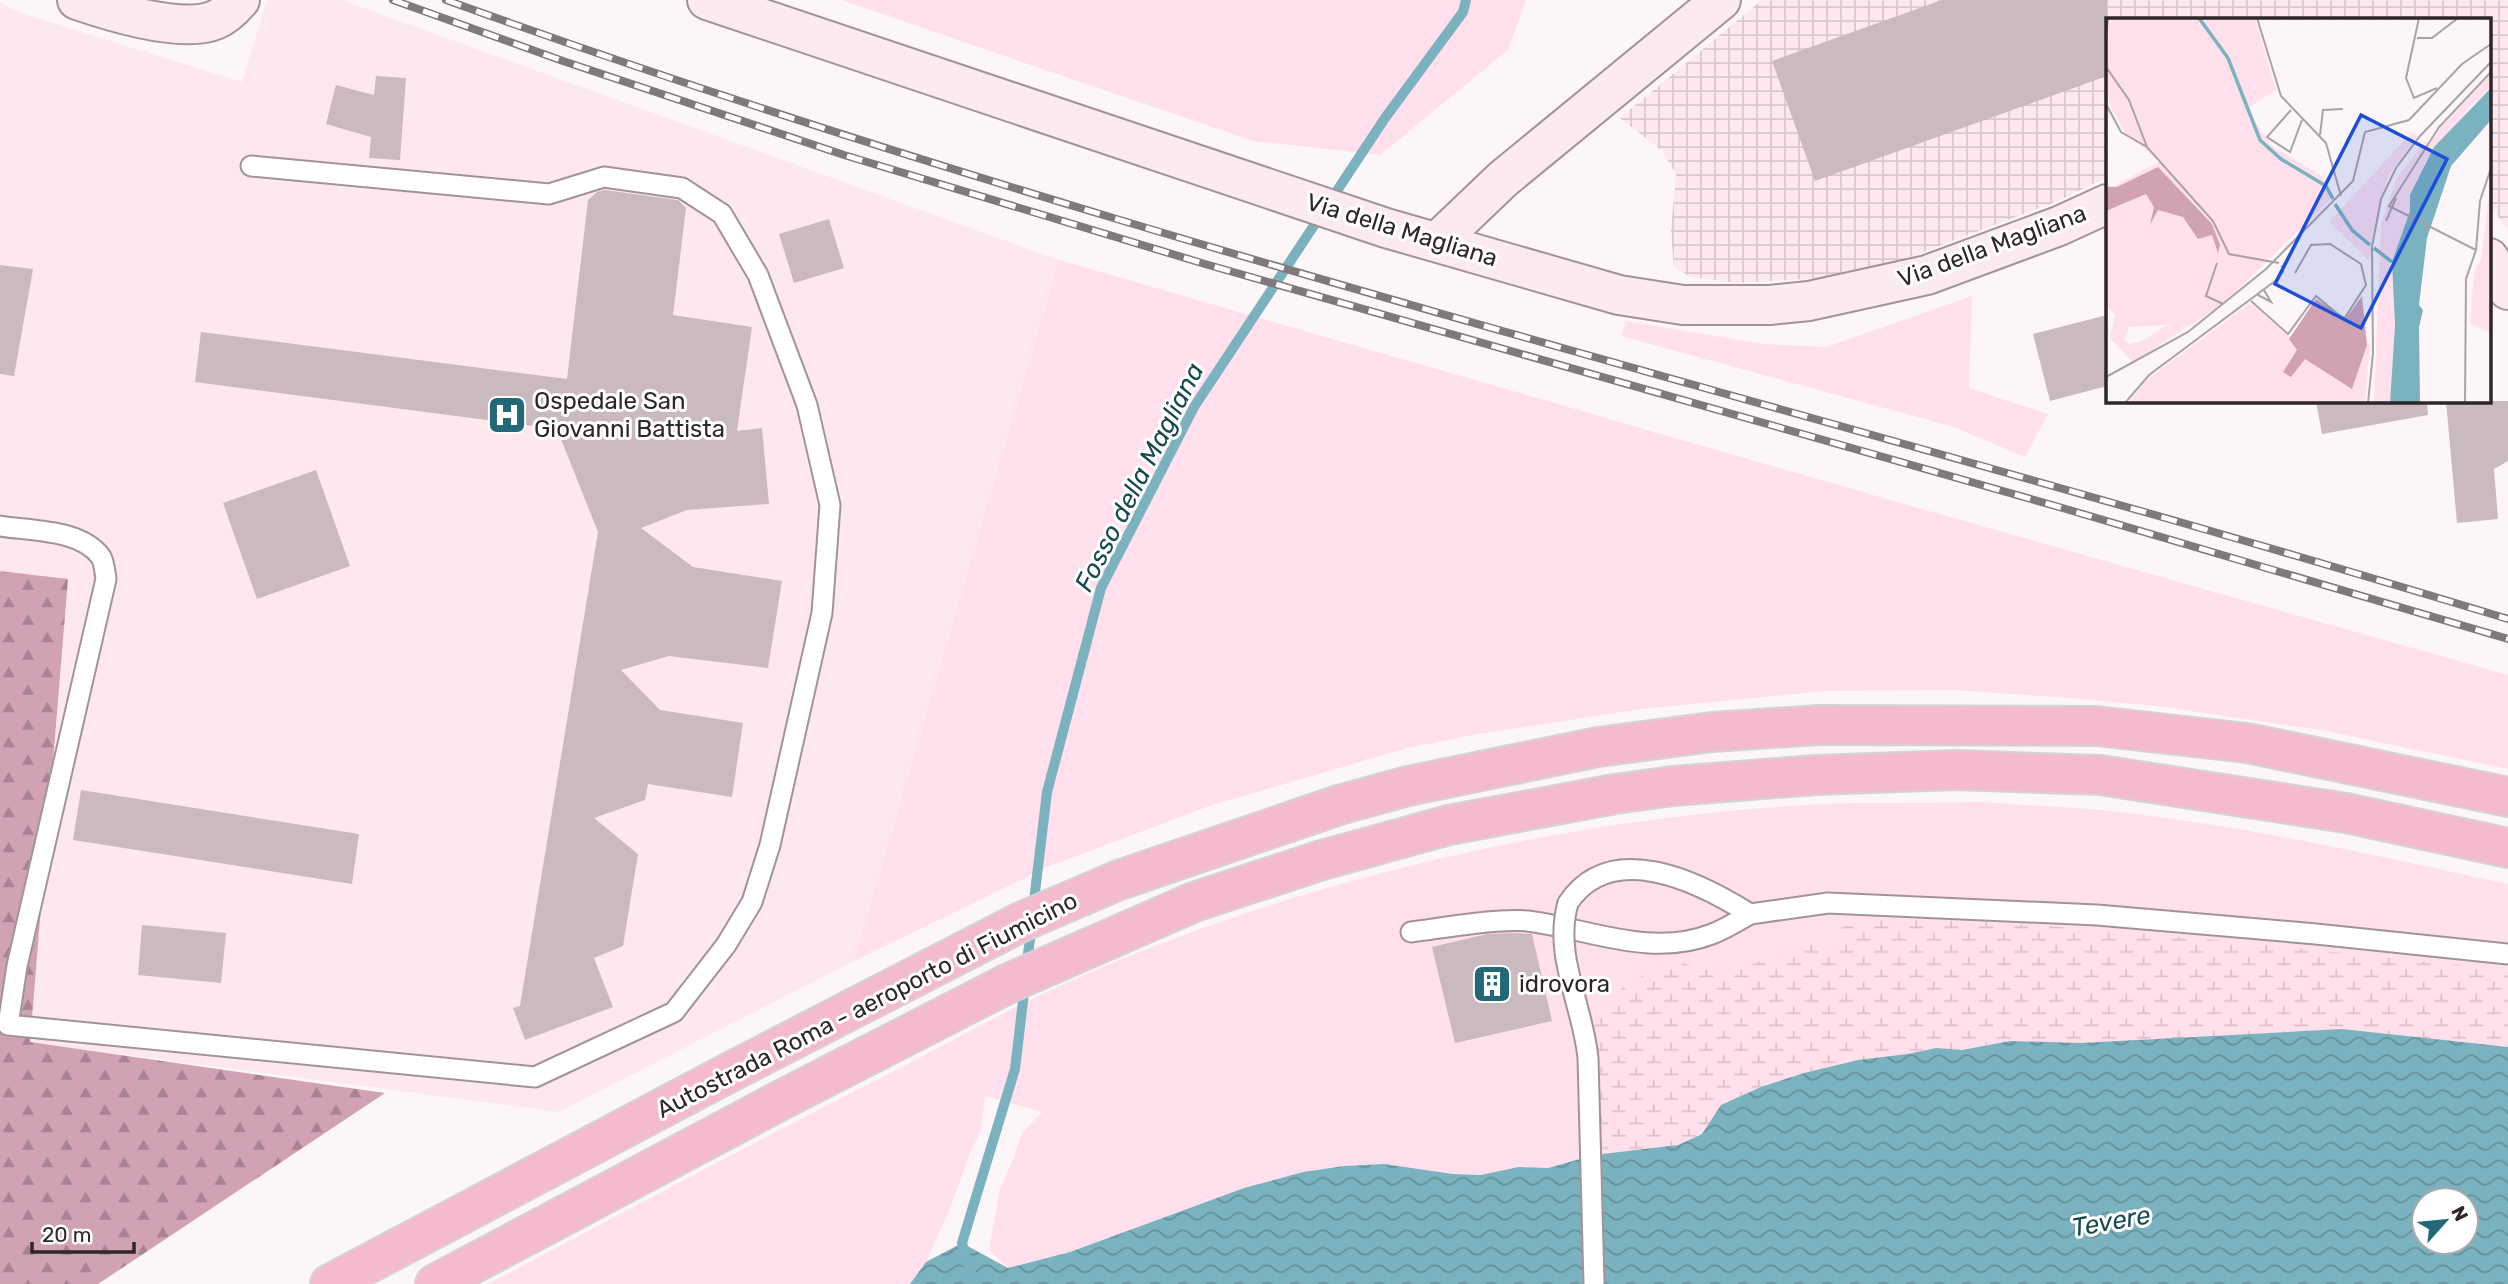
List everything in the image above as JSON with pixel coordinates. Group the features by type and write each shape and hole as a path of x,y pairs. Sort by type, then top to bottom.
{"highway":[{"name":"Autostrada Roma - aeroporto di Fiumicino","path":"330,1284 1021,922 1119,880 1339,804 1408,786 1598,747 1712,732 1819,725 2096,726 2246,743 2508,797"},
{"name":"Autostrada Roma - aeroporto di Fiumicino","path":"435,1284 787,1097 1009,983 1194,902 1322,860 1449,825 1653,789 1816,775 1944,770 2100,775 2346,813 2508,848"}],"main road":[{"path":"77,0 132,18 192,24 213,21 230,11 240,0"},
{"name":"Via della Magliana","path":"707,0 1386,228 1619,295 1683,305 1770,305 1809,301 1927,275 2059,226 2106,204"},
{"path":"1437,242 1503,178 1721,0"},
{"path":"2490,260 2508,290"}],"lane":[{"path":"0,526 59,535 88,545 102,558 106,579 17,966 8,1025 535,1077 674,1012 726,945 752,902 771,845 822,613 830,505 807,405 758,275 722,214 682,188 604,177 549,194 251,166"},
{"path":"1594,1284 1588,1058 1586,1036 1565,956 1563,919 1568,903 1581,885 1591,879 1617,869 1633,868 1694,884 1750,914"},
{"path":"1411,932 1526,921 1615,940 1650,944 1684,941 1712,934 1750,914 1828,903 2097,915 2508,954"}],"shaded area":[{"name":"Ospedale San Giovanni Battista","path":"267,0 342,0 1059,260 854,961 559,1112 30,1042 68,580 0,571 0,3 24,14 242,82"},
{"path":"1762,0 2508,0 2508,230 2490,205 2490,18 2106,18 2106,177 2058,201 1860,276 1736,283 1691,277 1674,267 1671,231 1676,174 1661,150 1620,118"}],"green space":[{"path":"841,0 1526,0 1508,50 1380,155 1253,141"},
{"path":"1059,260 2508,675 2508,769 2321,730 2157,706 2069,698 1953,690 1825,691 1641,709 1478,734 1408,748 1212,805 1050,866 854,961"},
{"path":"1972,296 1969,388 2048,414 2025,457 1954,427 1621,336 1626,321 1765,344 1826,347"},
{"path":"0,571 68,579 30,1042 385,1093 98,1284 0,1284"},
{"path":"1981,802 2078,808 2230,827 2508,884 2508,1047 2467,1043 1642,1148 1594,1155 1548,1168 1518,1167 1481,1175 1453,1174 1384,1164 1303,1172 1244,1188 1070,1252 1008,1268 989,1250 1000,1188 1022,1133 1042,1112 985,1096 981,1130 949,1211 926,1262 910,1284 488,1284 1039,996 1167,941 1253,911 1430,861 1520,841 1610,826 1789,806"},
{"path":"1885,918 2119,932 2508,970 2508,1047 2467,1043 2010,1041 1962,1050 1936,1048 1858,1060 1803,1073 1761,1087 1721,1105 1702,1134 1678,1145 1601,1155 1597,1041 1592,1022 1616,992 1665,962 1733,971 1806,944 1839,943 1840,928 1864,920"}],"water":[{"name":"Tevere","path":"2342,1029 2508,1047 2508,1284 910,1284 926,1262 962,1243 1008,1268 1070,1252 1244,1188 1303,1172 1384,1164 1453,1174 1481,1175 1518,1167 1548,1168 1594,1155 1678,1145 1702,1134 1721,1105 1761,1087 1804,1073 1858,1060 1936,1048 1962,1050 2010,1041 2081,1043"}],"building":[{"path":"1942,0 2107,0 2106,76 1815,181 1772,61"},
{"path":"376,76 406,78 400,160 369,158 371,137 326,124 336,85 374,95"},
{"path":"605,190 678,200 686,208 673,315 752,327 737,431 762,428 769,504 687,510 641,528 693,567 782,581 768,668 669,656 621,670 660,710 743,723 732,797 648,784 645,800 594,818 638,854 623,946 594,958 613,1007 525,1040 513,1008 520,1006 598,532 557,429 195,382 201,332 567,379 588,200 597,192"},
{"path":"829,219 844,268 794,283 779,234"},
{"path":"0,265 33,269 14,376 0,374"},
{"path":"2106,315 2106,386 2050,401 2033,334"},
{"path":"2508,401 2508,461 2494,469 2498,519 2457,523 2446,402"},
{"path":"2316,402 2427,402 2428,415 2322,434"},
{"path":"316,470 350,566 257,599 223,503"},
{"path":"81,790 359,834 352,884 73,840"},
{"path":"142,925 226,933 221,983 138,975"},
{"name":"idrovora","path":"1487,934 1532,934 1552,1021 1455,1043 1432,947"}],"waterway":[{"name":"Fosso della Magliana","path":"1033,909 1047,792 1101,588 1194,407 1385,118 1463,12 1466,0"},
{"name":"Fosso della Magliana","path":"1026,968 1032,925"},
{"name":"Fosso della Magliana","path":"974,1284 962,1243 1015,1069 1025,984"}],"railway":[{"path":"393,0 563,61 844,155 1205,264 2059,507 2508,639"},
{"path":"446,0 701,88 1214,248 2250,542 2508,619"}],"place":[{"name":"Ospedale San Giovanni Battista","path":"507,415"},
{"name":"idrovora","path":"1492,984"}]}
